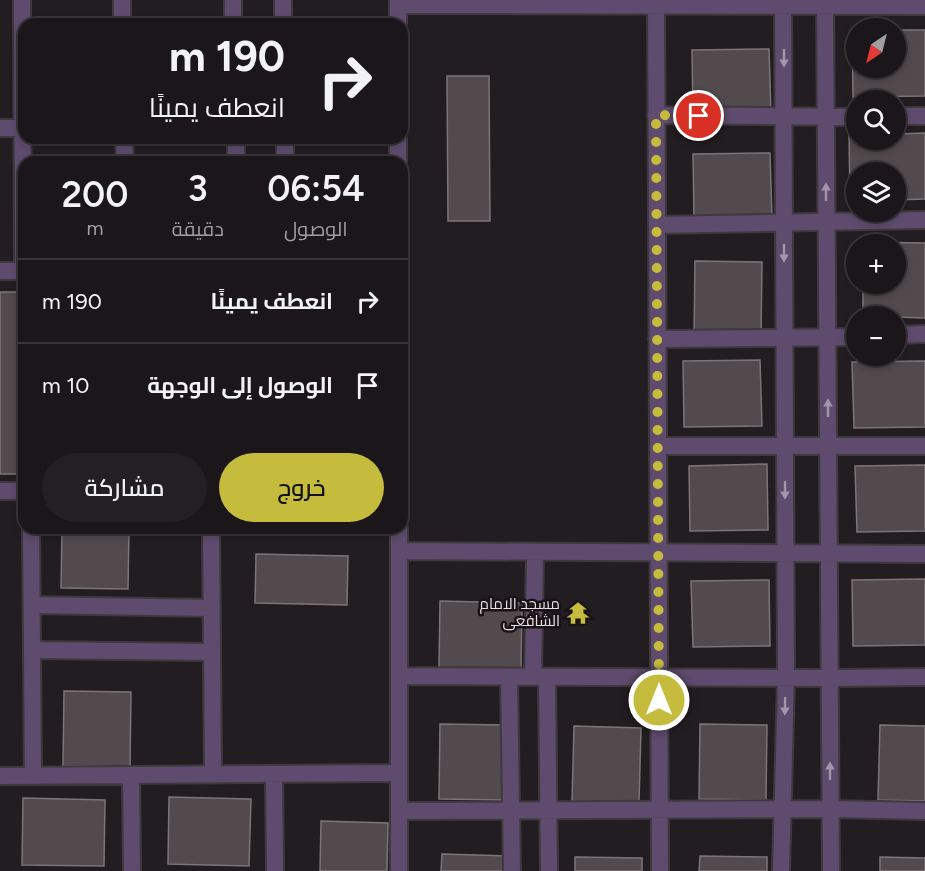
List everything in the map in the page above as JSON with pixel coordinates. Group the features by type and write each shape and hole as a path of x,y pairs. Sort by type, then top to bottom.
{"street":[{"path":"22,0 22,18"},
{"path":"122,0 122,18"},
{"path":"233,0 233,18"},
{"path":"283,0 283,18"},
{"path":"656,2 660,871"},
{"path":"781,871 786,678 783,2"},
{"path":"825,2 831,871"},
{"path":"398,3 825,2 925,6"},
{"path":"656,115 846,117"},
{"path":"906,116 925,116"},
{"path":"0,128 18,128"},
{"path":"657,225 925,220"},
{"path":"0,271 18,271"},
{"path":"906,335 925,334"},
{"path":"657,339 846,337"},
{"path":"658,446 925,446"},
{"path":"0,491 18,491"},
{"path":"32,534 33,776"},
{"path":"211,534 213,774"},
{"path":"399,534 399,871"},
{"path":"399,551 925,554"},
{"path":"535,552 549,810 549,871"},
{"path":"32,605 212,608"},
{"path":"33,650 212,652"},
{"path":"399,676 925,677"},
{"path":"509,677 512,871"},
{"path":"0,776 399,773"},
{"path":"274,774 275,871"},
{"path":"130,775 132,871"},
{"path":"399,811 782,809 925,811"}],"building":[{"path":"906,30 925,30 925,96 906,96 906,90 853,90 853,78 906,78"},
{"path":"769,49 771,115 693,116 692,50"},
{"path":"447,76 489,76 490,221 448,221"},
{"path":"925,133 925,199 906,200 906,162 849,162 849,150 906,150 906,134"},
{"path":"770,153 772,219 694,220 693,154"},
{"path":"906,243 925,243 925,318 906,317 906,306 863,306 863,294 906,294"},
{"path":"695,261 762,262 761,337 694,336"},
{"path":"0,292 18,292 18,474 0,474"},
{"path":"760,360 762,426 684,427 683,361"},
{"path":"906,361 925,361 925,427 854,428 852,366 906,366"},
{"path":"767,464 768,530 690,531 689,466"},
{"path":"925,465 925,531 857,532 855,466"},
{"path":"62,534 129,534 128,589 61,588"},
{"path":"256,554 348,556 347,605 255,603"},
{"path":"925,579 925,645 853,646 852,580"},
{"path":"769,580 770,646 693,647 691,581"},
{"path":"440,601 522,603 521,670 439,668"},
{"path":"64,691 131,692 130,767 63,766"},
{"path":"440,724 507,725 506,800 439,799"},
{"path":"700,724 767,725 766,800 699,799"},
{"path":"880,725 925,726 925,801 878,800"},
{"path":"574,726 641,728 639,803 572,801"},
{"path":"169,797 251,799 249,866 168,864"},
{"path":"23,798 105,800 104,866 22,865"},
{"path":"321,821 388,823 387,871 320,871"},
{"path":"442,854 509,856 509,871 441,871"},
{"path":"700,856 767,857 767,871 699,871"},
{"path":"575,857 642,858 642,871 575,871"},
{"path":"880,857 925,858 925,871 880,871"}],"place":[{"name":"مسجد الامام الشافعى","path":"578,613"}],"route":[{"path":"659,700 656,115 699,116"}]}
